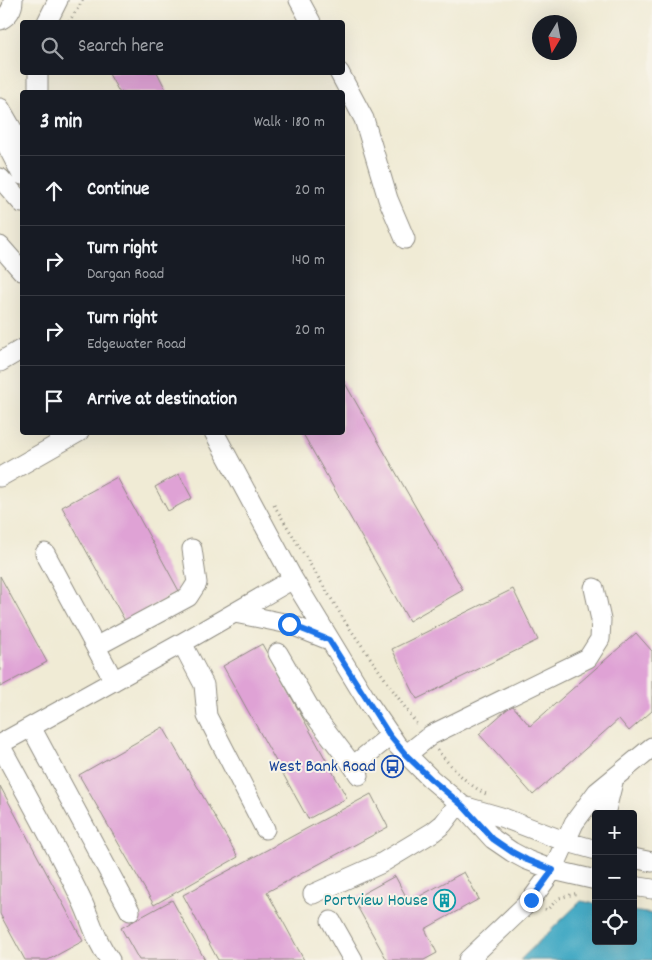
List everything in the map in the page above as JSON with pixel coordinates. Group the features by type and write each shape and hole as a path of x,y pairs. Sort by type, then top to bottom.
{"street":[{"path":"0,20 6,17 13,6 13,0"},
{"path":"48,20 58,0"},
{"path":"298,0 310,20"},
{"path":"38,75 38,90"},
{"path":"341,75 364,118 388,199 405,239"},
{"path":"0,108 20,143"},
{"path":"0,132 20,171"},
{"path":"0,178 20,201"},
{"path":"0,246 20,269"},
{"path":"0,362 20,350"},
{"path":"0,477 74,435"},
{"path":"216,435 293,579 329,640 390,736 406,755 461,805 493,839 512,852 553,870 592,879"},
{"path":"96,646 188,597 197,583 192,549"},
{"path":"45,553 114,681"},
{"path":"110,960 102,950 83,903 0,744 235,614 293,579"},
{"path":"406,755 427,738 588,658 600,639 601,620 594,588"},
{"path":"235,614 289,624 329,640"},
{"path":"182,643 204,685 207,716 265,829"},
{"path":"278,653 312,712 357,771 390,736"},
{"path":"30,727 130,911"},
{"path":"468,960 531,900 553,870 564,841 582,811 597,792 652,746"},
{"path":"606,810 614,778"},
{"path":"461,805 592,849"},
{"path":"313,894 380,864 433,832 461,805"},
{"path":"637,859 652,862"},
{"path":"637,887 652,889"},
{"path":"331,921 352,960"}],"path":[{"path":"70,20 82,0"},
{"path":"270,498 346,623 427,738 475,788 491,796"},
{"path":"531,900 547,910 558,898 581,892"}],"water":[{"path":"581,901 592,903 592,945 637,945 637,912 652,914 652,960 520,960"}],"building":[{"path":"110,75 158,75 166,90 118,90"},
{"path":"345,383 463,590 409,621 304,435 345,435"},
{"path":"179,474 192,498 168,511 155,487"},
{"path":"117,477 179,591 125,621 62,507"},
{"path":"0,576 47,662 0,687"},
{"path":"513,589 538,640 417,699 392,649"},
{"path":"636,633 652,651 652,711 629,731 619,719 533,795 479,734 512,705 530,726"},
{"path":"262,644 347,798 308,819 223,666"},
{"path":"163,727 238,857 154,905 79,775"},
{"path":"0,786 83,941 48,960 25,960 0,914"},
{"path":"371,794 388,827 267,892 304,960 218,960 183,895"},
{"path":"464,872 479,899 425,929 437,953 424,960 387,960 353,899 395,876 409,902"},
{"path":"172,900 205,960 139,960 121,928"}],"place":[{"name":"West Bank Road","path":"392,767"},
{"name":"Portview House","path":"444,901"}],"route":[{"path":"289,624 329,640 390,736 406,755 463,806 493,839 527,860 553,870 531,900"}]}
